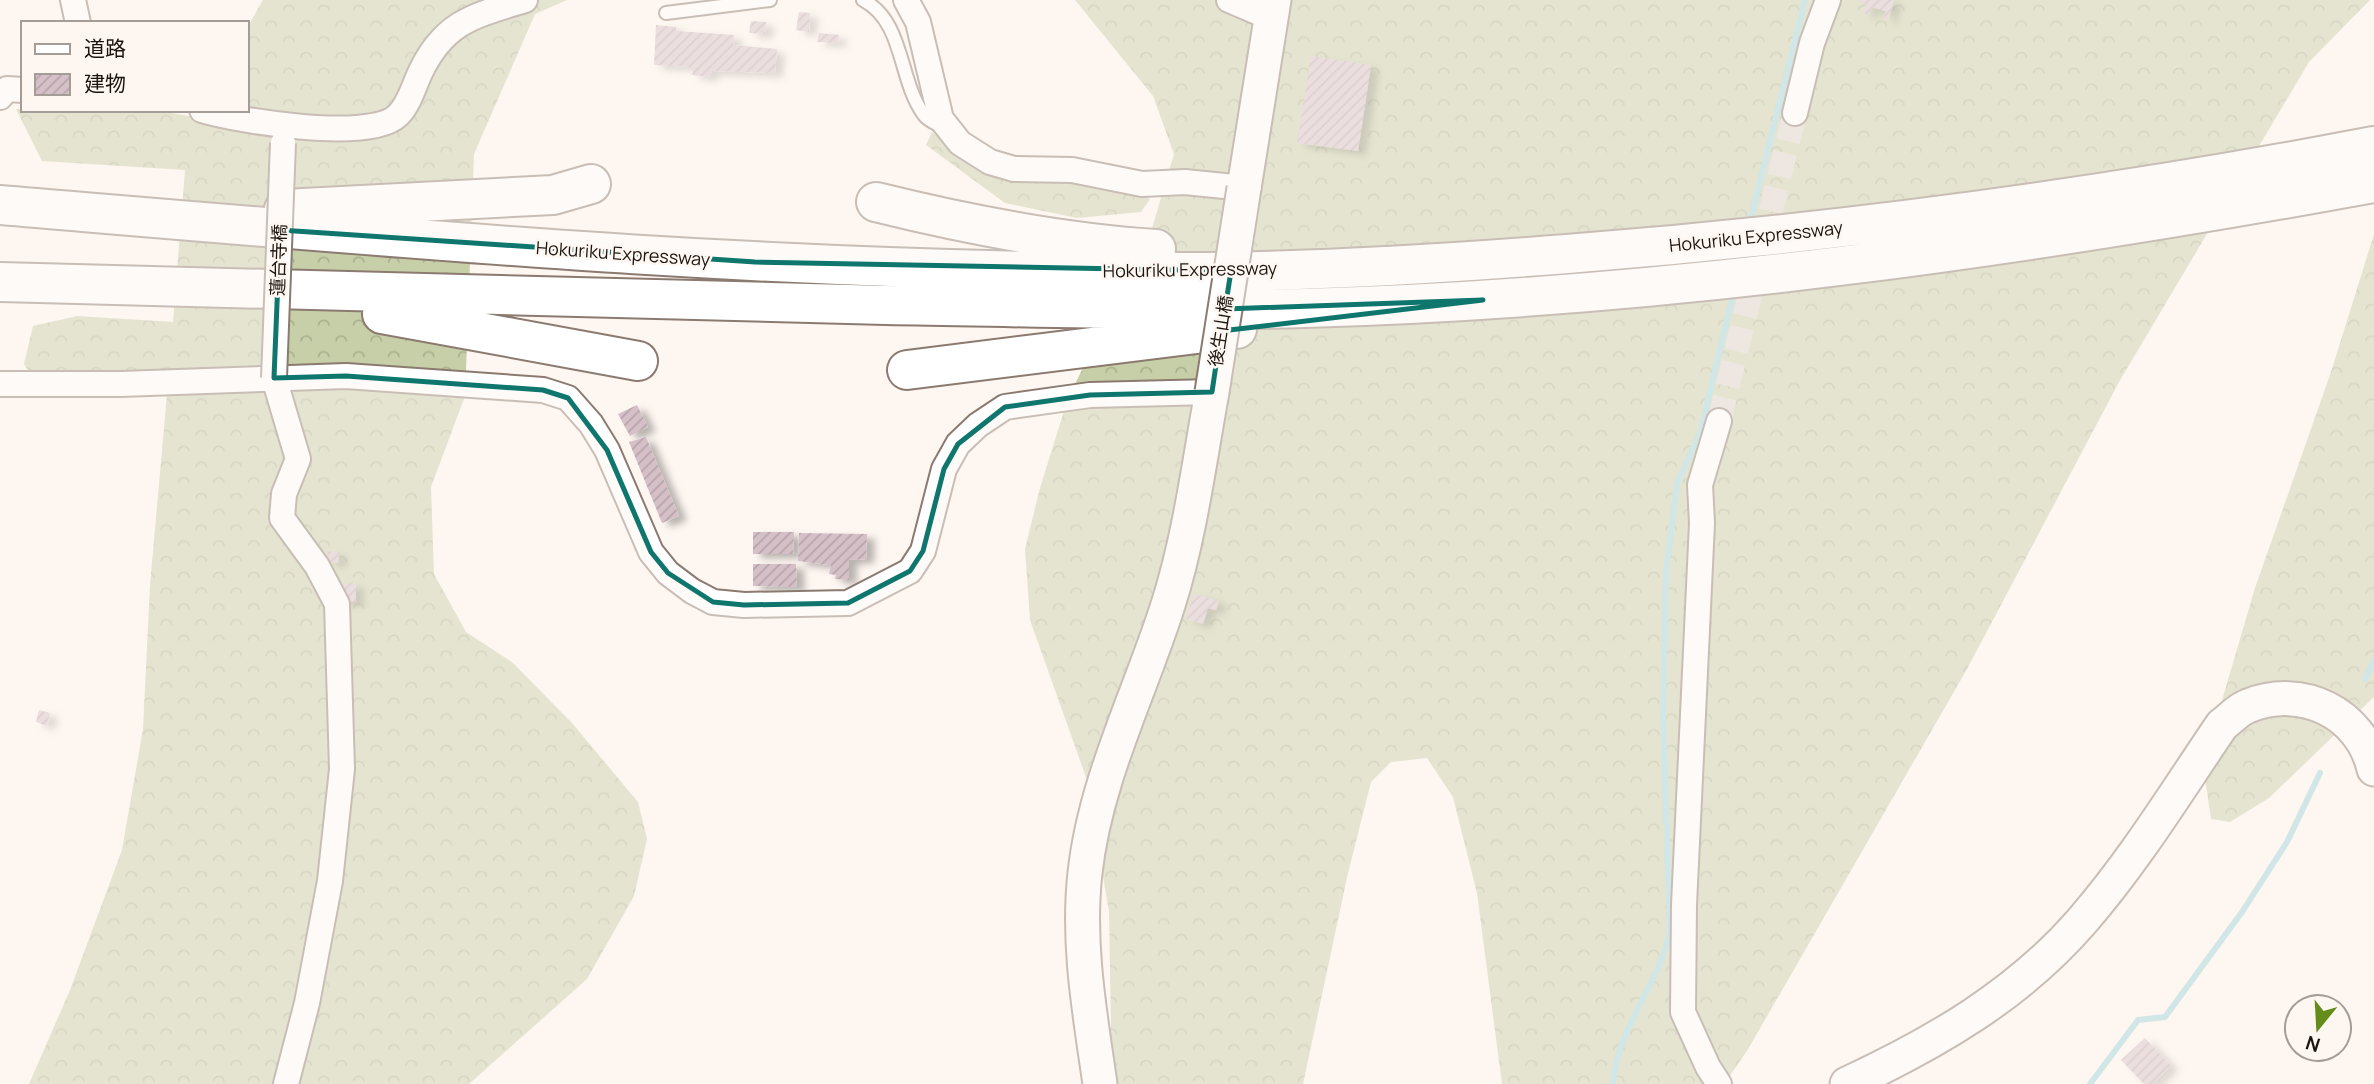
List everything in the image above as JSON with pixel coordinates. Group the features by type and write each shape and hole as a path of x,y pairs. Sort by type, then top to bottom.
{"highway":[{"name":"Hokuriku Expressway","path":"8,205 308,233 755,262 909,268 1202,272 1489,260 1808,233 1970,213 2374,146"},
{"path":"0,282 686,302 1138,309 1304,308 1483,300 1649,287 1953,252 2144,223 2374,183"},
{"path":"8,205 222,211 323,208 552,195 591,184"},
{"path":"876,202 1030,236 1127,247 1287,254 1642,248"},
{"path":"0,290 296,304 415,318 638,361"},
{"path":"907,370 1483,300"}],"street":[{"path":"73,0 78,21"},
{"path":"906,0 918,22 941,119 960,143 990,162 1014,169 1072,170 1142,184 1185,181 1244,188"},
{"path":"1229,0 1272,9"},
{"path":"1795,113 1812,43 1828,0"},
{"path":"209,112 285,135 380,125 398,116 431,50 451,27 515,2"},
{"name":"後生山橋","path":"1100,1084 1082,953 1085,872 1103,790 1168,604 1183,551 1212,392 1272,9"},
{"path":"0,97 8,89 21,90"},
{"name":"蓮台寺橋","path":"285,135 274,378 298,460 284,494 282,518 317,566 337,604 342,769 330,881 307,1003 286,1084"},
{"path":"0,384 121,384 359,377 543,390 568,398 607,450 651,552 668,573 692,591 713,601 744,605 848,603 910,571 923,551 944,469 958,444 978,425 1004,407 1090,396 1212,392"},
{"path":"1718,421 1700,485 1702,523 1684,905 1683,1012 1708,1067 1719,1084"},
{"path":"1847,1084 1944,1035 1989,1005 2034,968 2080,923 2118,878 2222,725 2246,706 2275,698 2306,699 2335,712 2368,733 2374,769"}],"lane":[{"path":"666,13 771,0"},
{"path":"863,0 880,12 892,33 925,117 952,133"}],"highlighted area":[{"path":"280,230 755,262 1231,271 1225,309 1483,300 1221,331 1212,392 1090,395 1005,407 958,444 944,469 923,551 910,571 848,603 744,605 713,602 668,573 651,552 607,450 568,398 543,390 346,376 274,378"}],"green space":[{"path":"263,0 567,0 535,14 474,154 465,396 431,487 434,574 466,632 512,662 572,723 638,802 647,839 634,896 587,979 469,1084 29,1084 70,990 122,850 143,729 150,585 169,372 31,375 24,364 33,326 77,316 173,322 185,170 42,161 16,109 21,109 21,112 166,112 200,118 248,112 248,26"},
{"path":"1075,0 2370,0 2309,62 2119,382 1967,669 1747,1051 1724,1084 1502,1084 1477,893 1453,797 1427,758 1391,762 1371,782 1348,873 1303,1084 1104,1084 1111,1027 1109,912 1087,780 1030,620 1025,549 1040,488 1068,398 1117,300 1143,259 1174,154 1153,96"},
{"path":"932,132 977,165 1137,191 1150,199 1141,212 1077,218 1005,203 926,145"},
{"path":"2374,234 2374,697 2269,798 2230,822 2211,819 2203,765 2255,588 2331,372"}],"building":[{"path":"1858,0 1894,0 1888,20 1884,19 1886,11 1871,7 1869,15 1863,13 1866,5"},
{"path":"799,12 810,13 809,32 796,30"},
{"path":"751,21 766,22 765,34 749,33"},
{"path":"656,25 676,27 676,31 734,35 733,45 777,49 775,73 712,71 709,77 692,75 694,67 654,65"},
{"path":"819,33 839,35 838,43 817,42"},
{"path":"1311,56 1371,65 1358,151 1297,143"},
{"path":"637,405 648,427 630,436 618,414"},
{"path":"646,437 679,516 662,523 629,442"},
{"path":"753,532 794,532 793,554 753,554"},
{"path":"799,533 867,534 866,559 849,560 849,580 835,579 836,575 829,574 831,565 798,561"},
{"path":"328,551 339,552 338,563 327,561"},
{"path":"753,564 796,564 797,587 753,586"},
{"path":"356,583 356,602 340,601 340,584"},
{"path":"1194,593 1219,601 1216,610 1208,608 1203,624 1186,619"},
{"path":"39,710 50,713 47,726 36,722"},
{"path":"2145,1038 2171,1066 2152,1084 2144,1084 2121,1060"}],"waterway":[{"path":"1749,226 1805,0"},
{"path":"1613,1084 1622,1044 1657,971 1670,932 1663,716 1666,571 1677,483 1700,433 1734,291"},
{"path":"2365,679 2374,660"},
{"path":"2090,1084 2138,1020 2165,1017 2242,912 2287,842 2320,773"}],"tunnel":[{"path":"1719,421 1795,113"}]}
